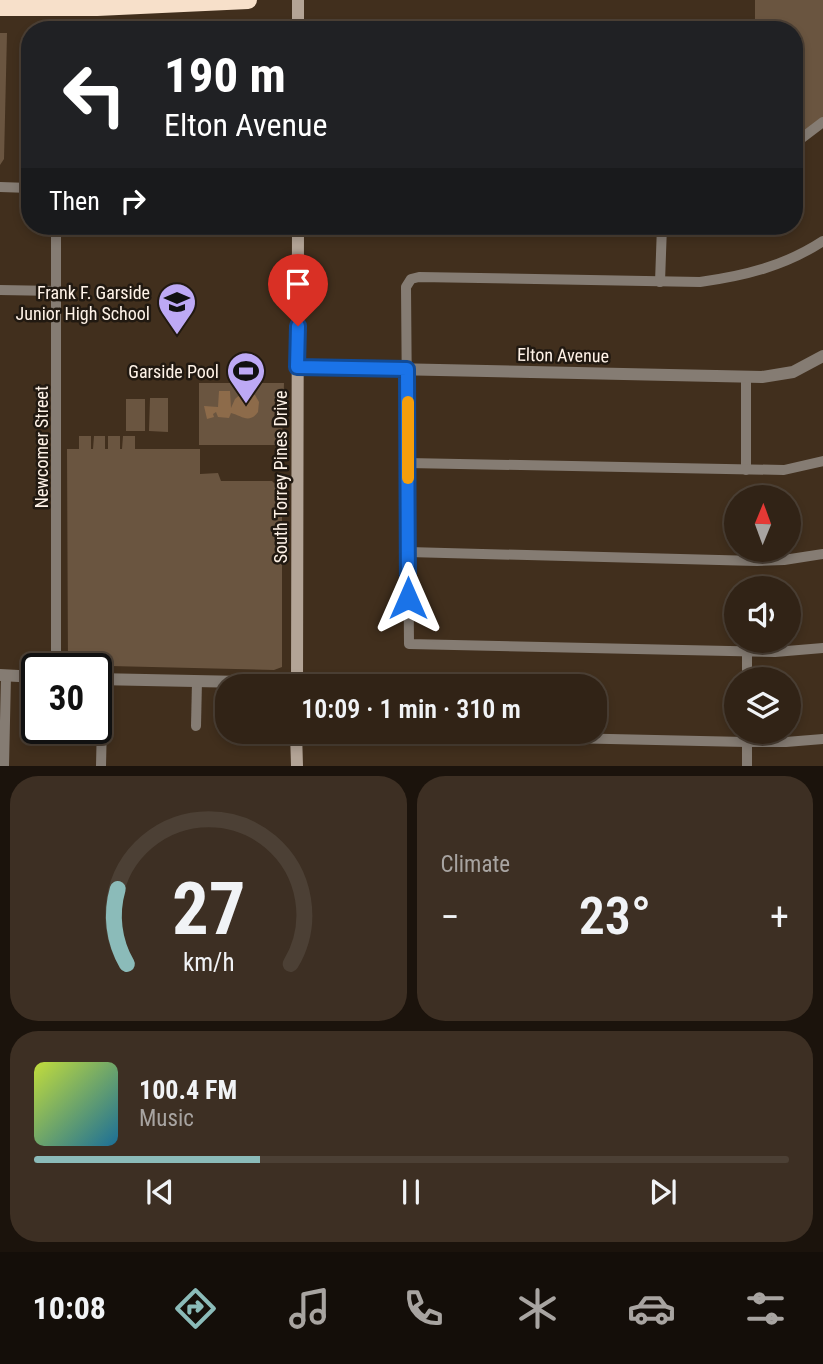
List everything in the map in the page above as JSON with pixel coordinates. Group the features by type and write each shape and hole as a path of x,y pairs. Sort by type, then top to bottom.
{"highway":[{"path":"0,7 97,7 248,0"}],"main road":[{"path":"298,0 298,21"},
{"name":"South Torrey Pines Drive","path":"297,674 298,235"},
{"path":"296,744 297,765"}],"street":[{"path":"803,137 823,122"},
{"path":"0,187 21,188"},
{"name":"Newcomer Street","path":"56,235 56,653"},
{"path":"660,282 662,235"},
{"path":"724,650 409,644 406,287 411,279 419,277 699,282 736,277 771,267 805,253 823,241"},
{"path":"0,290 56,291"},
{"name":"Elton Avenue","path":"297,367 746,377 793,372 823,356"},
{"path":"746,377 746,470"},
{"path":"408,463 784,470 823,461"},
{"path":"408,552 757,561 823,554"},
{"path":"801,650 823,648"},
{"path":"4,765 3,676 21,677"},
{"path":"112,679 215,682"},
{"path":"196,726 197,681"},
{"path":"607,735 724,737"},
{"path":"801,738 823,739"},
{"path":"101,744 101,765"},
{"path":"746,744 747,765"}],"shaded area":[{"path":"755,0 823,0 823,122 803,138 803,21 755,21"},
{"path":"0,33 7,33 4,159 0,165"},
{"path":"199,383 284,383 284,445 199,445"},
{"name":"Garside Pool","path":"219,391 230,391 231,408 242,393 255,395 259,402 258,412 252,418 231,413 229,418 218,417 216,412 214,417 207,419 204,406 218,407"},
{"path":"150,398 168,398 168,432 149,431"},
{"path":"126,399 145,399 145,431 126,431"},
{"path":"79,436 91,436 93,449 94,436 105,436 105,449 108,449 108,436 120,436 122,449 123,436 135,436 135,449 200,449 200,474 218,473 221,481 272,481 276,485 282,485 282,667 274,670 112,666 112,653 68,653 67,449 79,449"}],"slow traffic":[{"path":"408,402 408,478"}],"place":[{"name":"Frank F. Garside Junior High School","path":"177,336"},
{"name":"Garside Pool","path":"246,405"}],"route":[{"path":"298,326 297,367 407,369 408,598"}]}
